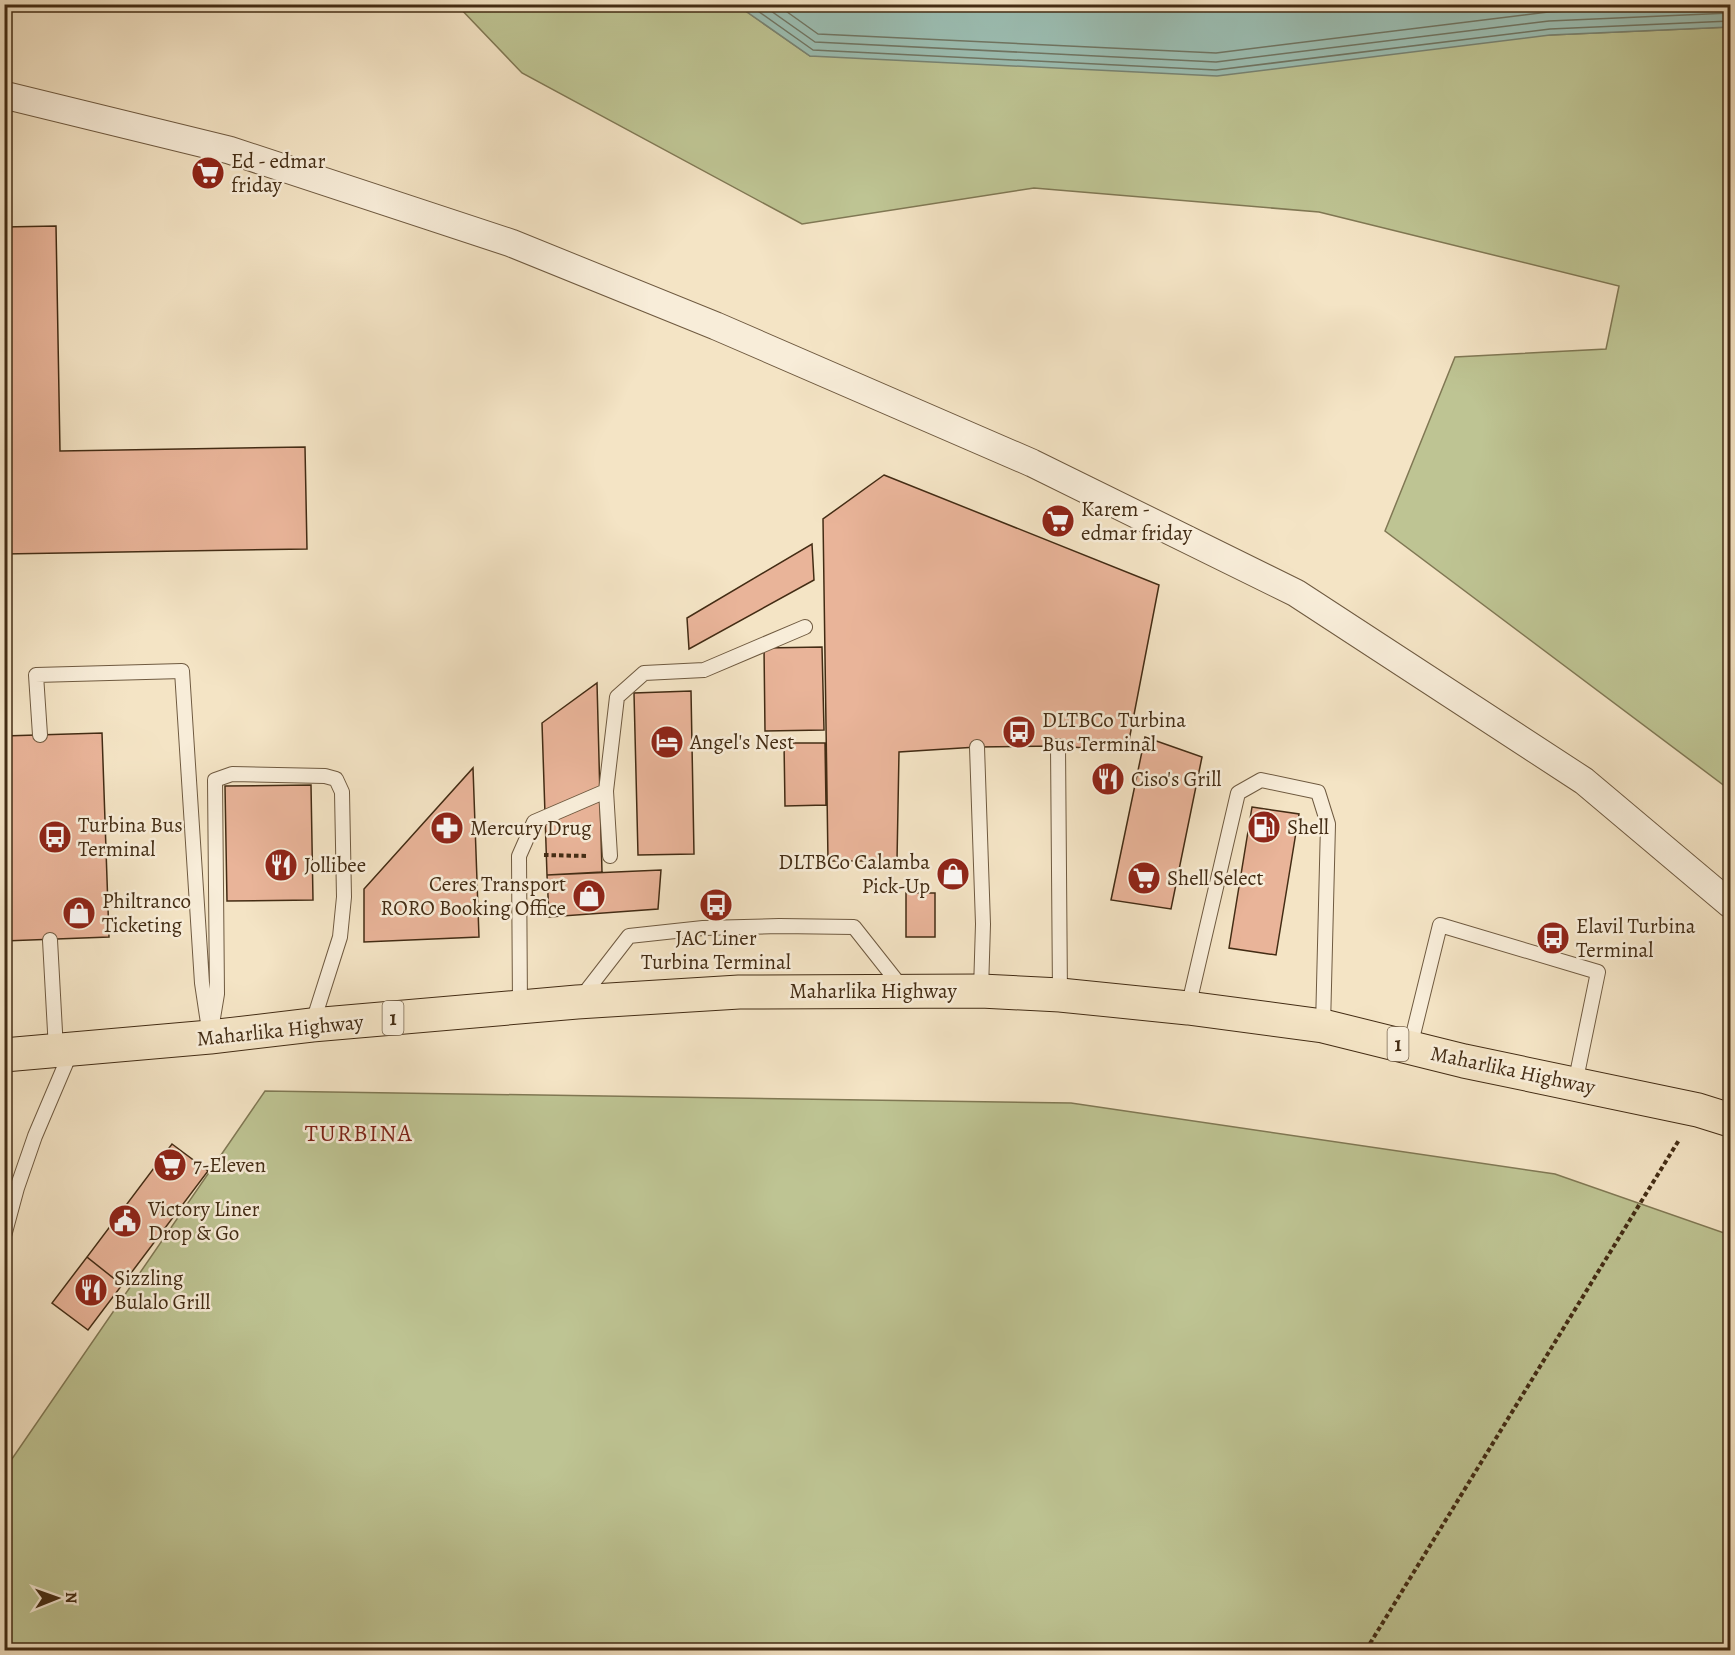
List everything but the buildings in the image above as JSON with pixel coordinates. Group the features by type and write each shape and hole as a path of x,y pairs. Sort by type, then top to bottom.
{"highway":[{"name":"Maharlika Highway","path":"4,1055 577,1002 739,992 981,991 1060,995 1188,1008 1323,1026 1464,1060 1698,1110 1731,1120"}],"street":[{"path":"4,95 229,150 511,243 716,326 1032,463 1296,593 1584,781 1731,904"}],"lane":[{"path":"610,856 606,791 616,697 644,673 704,670 805,627"},
{"path":"39,735 36,675 182,671 202,983 210,1037"},
{"path":"1058,746 1060,995"},
{"path":"977,747 983,924 981,991"},
{"path":"210,1037 217,994 214,780 232,774 325,776 336,779 342,792 344,897 340,937 312,1025"},
{"path":"1188,1008 1238,793 1261,780 1318,792 1328,825 1323,1026"},
{"path":"520,1008 519,856 534,822 606,791"},
{"path":"1410,1047 1440,925 1598,972 1575,1084"},
{"path":"577,1002 629,936 703,928 854,927 904,990"},
{"path":"4,1236 17,1188 64,1050 50,939"}],"path":[{"path":"519,856 610,856"},
{"path":"1366,1650 1698,1110"}],"green space":[{"path":"457,5 737,5 810,56 1550,35 1730,27 1730,790 1385,531 1455,357 1606,349 1619,286 1319,212 1034,188 802,224 522,73"},
{"path":"265,1091 1071,1103 1555,1174 1730,1235 1730,1650 5,1650 5,1469"}],"water":[{"path":"1730,4 1730,27 1550,35 1217,76 810,56 737,5"}],"place":[{"name":"Ed - edmar friday","path":"208,173"},
{"name":"Karem - edmar friday","path":"1058,521"},
{"name":"DLTBCo Turbina Bus Terminal","path":"1019,732"},
{"name":"Angel's Nest","path":"667,742"},
{"name":"Ciso's Grill","path":"1108,779"},
{"name":"Shell","path":"1264,827"},
{"name":"Mercury Drug","path":"447,828"},
{"name":"Turbina Bus Terminal","path":"55,837"},
{"name":"Jollibee","path":"281,865"},
{"name":"DLTBCo Calamba Pick-Up","path":"953,874"},
{"name":"Shell Select","path":"1144,878"},
{"name":"Ceres Transport RORO Booking Office","path":"589,896"},
{"name":"JAC Liner Turbina Terminal","path":"716,905"},
{"name":"Philtranco Ticketing","path":"79,913"},
{"name":"Elavil Turbina Terminal","path":"1553,938"},
{"name":"7-Eleven","path":"170,1165"},
{"name":"Victory Liner Drop & Go","path":"125,1221"},
{"name":"Sizzling Bulalo Grill","path":"91,1290"}],"district":[{"name":"TURBINA","path":"359,1133"}]}
